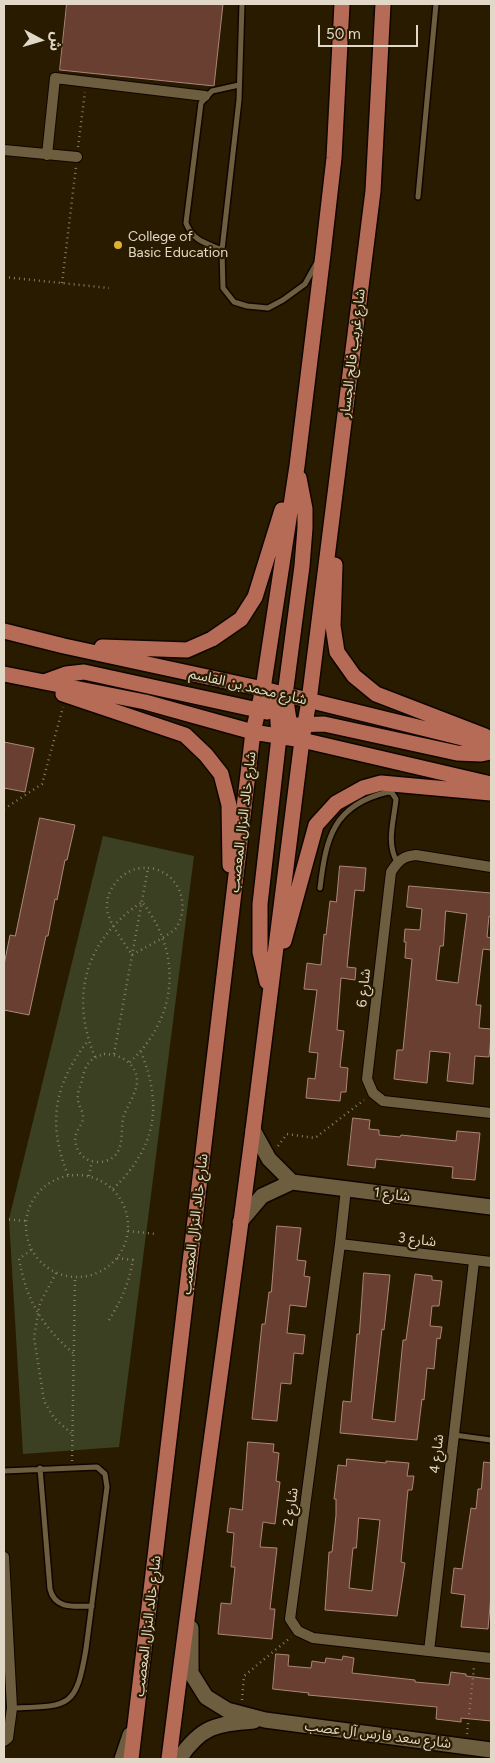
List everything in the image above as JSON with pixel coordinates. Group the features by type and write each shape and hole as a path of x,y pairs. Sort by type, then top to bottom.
{"main road":[{"path":"342,4 334,158 323,254 296,466 262,689 272,698 287,723 302,740 491,784"},
{"name":"شارع غريب فالح الجسار","path":"309,701 373,191 384,4"},
{"path":"64,646 187,650 212,639 241,619 255,598 296,466"},
{"path":"269,993 260,952 260,904 287,723 285,695 302,566 305,528 304,509 296,466"},
{"path":"337,477 333,626 337,652 354,676 376,694 491,738"},
{"name":"شارع محمد بن القاسم","path":"4,631 262,689 491,745"},
{"path":"44,682 66,674 84,672 259,710 287,723 302,740 253,1130 192,1574 169,1759"},
{"path":"4,674 146,702 254,732 287,723 324,724 457,753 469,755 491,752"},
{"path":"4,674 186,735 206,754 221,774 229,805 230,927"},
{"name":"شارع خالد النزال المعصب","path":"131,1759 230,927 254,732 262,689"},
{"path":"287,723 309,701"},
{"path":"269,993 316,825 336,802 363,788 381,783 491,793"}],"street":[{"path":"47,154 55,78 205,96"},
{"path":"4,150 77,158"},
{"path":"397,862 405,855 416,855 491,867"},
{"name":"شارع 6","path":"373,1093 368,1079 388,885 391,872 397,862"},
{"path":"373,1093 383,1101 491,1113"},
{"path":"240,1222 262,1196 292,1182 268,1159 253,1130"},
{"name":"شارع 1","path":"292,1182 346,1190 491,1204"},
{"name":"شارع 2","path":"298,1631 290,1619 346,1190"},
{"name":"شارع 3","path":"340,1244 491,1262"},
{"name":"شارع 4","path":"429,1651 474,1261"},
{"path":"4,1557 12,1708 8,1738 4,1741"},
{"name":"شارع سعد فارس آل عصب","path":"192,1574 190,1673 206,1697 227,1710 265,1720 491,1750"},
{"path":"298,1631 313,1638 491,1658"},
{"path":"122,1759 138,1710"},
{"name":"شارع سعد فارس آل عصب","path":"179,1759 204,1730 226,1724 265,1720"}],"lane":[{"path":"242,4 239,100 222,250 223,288 234,302 247,306 268,308 284,300 305,284 323,254"},
{"path":"418,197 436,4"},
{"path":"222,250 194,237 186,223 201,103 205,96 212,91 239,85"},
{"path":"320,888 324,860 337,823 348,809 367,798 388,792 394,796 395,802 391,841 392,850 397,862"},
{"path":"453,1435 491,1440"},
{"path":"4,1471 97,1467 105,1474 106,1487 92,1606 82,1674 78,1688 72,1697 64,1703 54,1706 12,1708"},
{"path":"40,1468 52,1596 56,1602 62,1605 92,1606"}],"path":[{"path":"62,283 86,81"},
{"path":"4,277 109,288"},
{"path":"4,809 42,784 66,695"},
{"path":"114,1054 148,868"},
{"path":"148,868 161,871 172,879 180,890 183,903 181,917 175,929 132,955 113,926 108,912 108,898 112,886 122,875 134,869 148,868"},
{"path":"95,1057 88,1041 82,1000 91,960 100,942 113,926 126,912 142,902"},
{"path":"129,1063 141,1052 154,1035 163,1017 168,997 170,976 163,936 142,902"},
{"path":"68,1175 56,1136 56,1115 65,1075 75,1057 88,1041"},
{"path":"113,1189 128,1174 140,1156 153,1114 153,1092 149,1071 141,1052"},
{"path":"104,1054 114,1054 122,1057 135,1072 137,1083 124,1117 120,1148 111,1159 101,1162 92,1161 84,1157 78,1150 75,1142 76,1134 83,1118 77,1096 86,1065 95,1057 104,1054"},
{"path":"268,1159 288,1134 315,1138 373,1093"},
{"path":"89,1176 92,1161"},
{"path":"68,1175 89,1176 102,1181 113,1189 122,1201 127,1216 128,1231 125,1245 117,1258 98,1273 87,1277 75,1277 56,1273 39,1261 31,1250 27,1236 26,1221 32,1202 44,1186 55,1179 68,1175"},
{"path":"4,1219 26,1221"},
{"path":"128,1231 156,1234"},
{"path":"31,1250 19,1259 23,1281 31,1302 56,1338 74,1353"},
{"path":"110,1320 121,1302 129,1282 133,1260 117,1258"},
{"path":"56,1273 40,1303 34,1337 44,1401 54,1418 72,1434"},
{"path":"72,1467 75,1277"},
{"path":"241,1714 244,1676 298,1631"},
{"path":"466,1746 475,1656"}],"green space":[{"path":"103,836 194,856 119,1447 23,1454 9,1219"}],"building":[{"path":"67,4 223,4 214,86 60,70"},
{"path":"4,742 34,748 25,792 4,788"},
{"path":"40,818 75,825 67,860 65,860 57,900 55,899 48,936 46,936 29,1015 4,1010 4,965 10,935 15,936"},
{"path":"340,866 366,868 364,891 355,890 347,967 356,968 355,980 341,978 337,1030 344,1031 340,1067 348,1068 346,1092 341,1092 340,1101 306,1098 308,1078 315,1079 318,1053 309,1052 317,990 304,989 307,963 321,965 330,901 336,902"},
{"path":"409,886 491,893 491,917 489,916 487,937 491,938 491,950 483,949 476,1005 481,1005 479,1028 491,1029 491,1036 489,1057 475,1056 473,1084 447,1081 450,1053 430,1051 427,1083 394,1079 397,1050 403,1050 412,959 405,958 405,929 420,930 422,909 407,907","holes":["446,911 467,914 458,983 436,980 440,946 443,946"]},
{"path":"353,1118 370,1120 369,1129 379,1130 379,1135 400,1137 401,1135 456,1141 457,1131 480,1133 475,1180 452,1178 453,1167 376,1159 375,1168 348,1165"},
{"path":"277,1226 301,1228 297,1260 306,1261 304,1276 310,1277 306,1307 290,1305 287,1333 305,1335 303,1354 294,1353 291,1384 281,1383 277,1421 252,1419 262,1324 265,1324 269,1292 271,1292"},
{"path":"364,1273 390,1275 372,1419 395,1422 403,1340 406,1340 415,1274 432,1276 432,1280 442,1281 439,1306 432,1306 430,1326 442,1327 440,1339 437,1338 434,1369 427,1368 417,1440 340,1433 343,1401 351,1402"},
{"path":"248,1442 274,1444 273,1452 279,1453 276,1481 280,1482 275,1524 263,1522 260,1547 277,1548 270,1609 275,1609 272,1639 218,1634 221,1603 231,1604 235,1567 231,1567 234,1533 227,1532 230,1508 242,1510"},
{"path":"347,1459 409,1463 407,1476 414,1476 412,1490 408,1490 401,1562 405,1563 397,1616 325,1610 329,1552 332,1552 336,1515 336,1499 334,1499 338,1465 346,1466","holes":["359,1518 380,1520 372,1591 349,1588 353,1548 356,1548"]},
{"path":"484,1462 491,1463 491,1594 488,1629 461,1627 465,1595 451,1593 454,1568 462,1569 471,1508 476,1509 478,1489 481,1489"},
{"path":"276,1654 289,1655 288,1666 311,1668 312,1661 325,1663 326,1658 342,1660 343,1656 354,1658 352,1673 415,1680 415,1682 449,1685 451,1672 491,1679 491,1721 461,1718 461,1722 436,1719 437,1707 308,1695 309,1693 273,1689"}],"place":[{"name":"College of Basic Education","path":"118,245"}]}
